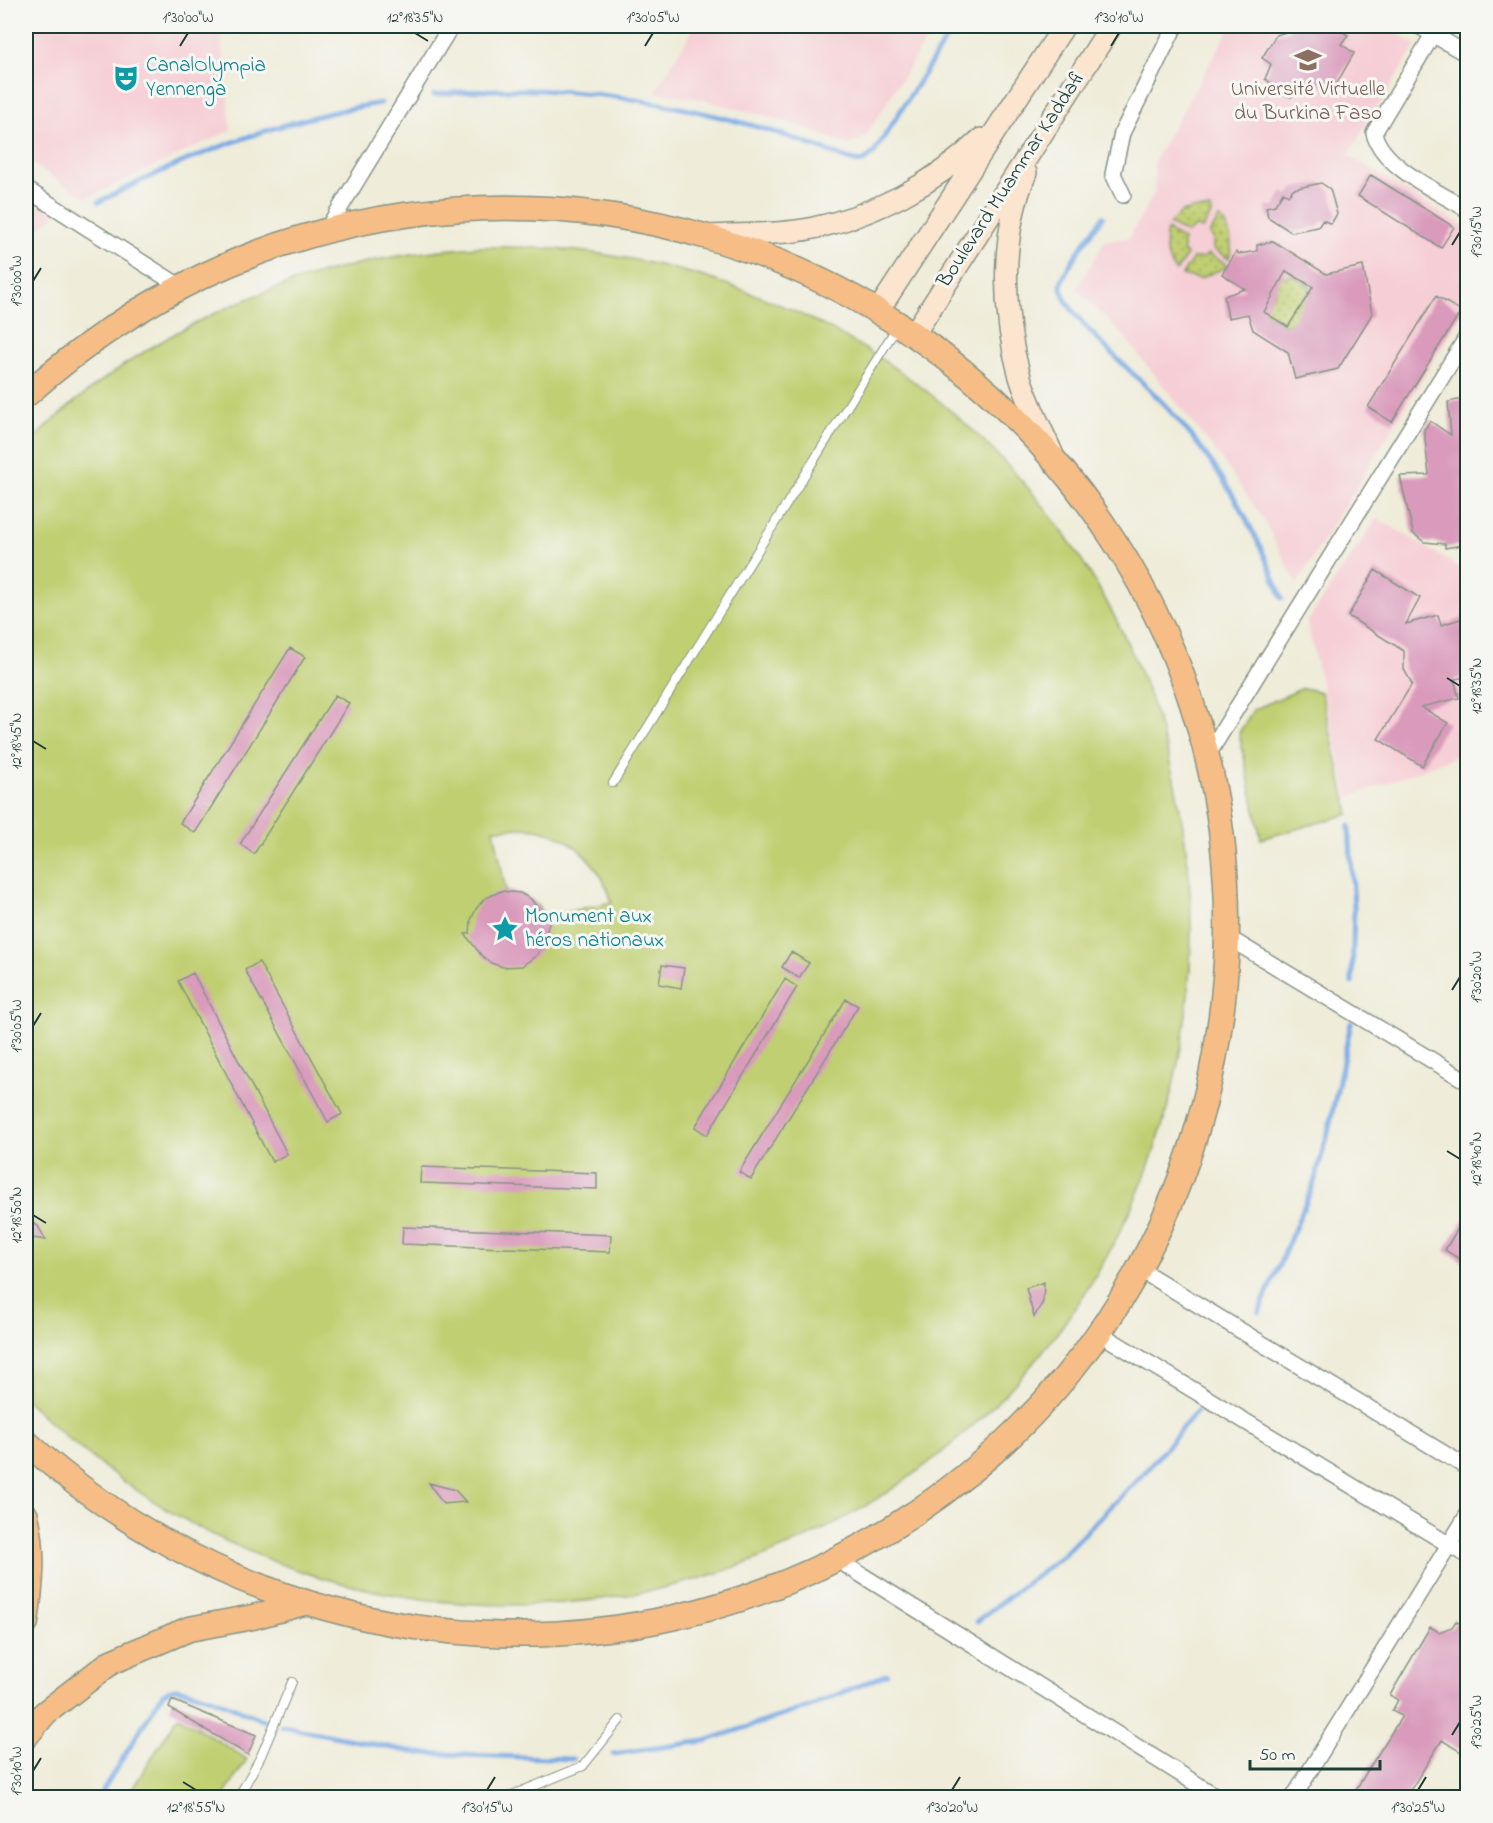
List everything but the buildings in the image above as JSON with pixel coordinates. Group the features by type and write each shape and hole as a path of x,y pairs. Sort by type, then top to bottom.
{"main road":[{"name":"Boulevard Muammar Kaddafi","path":"879,311 1064,26"},
{"name":"Boulevard Muammar Kaddafi","path":"907,329 1043,131 1111,26"},
{"path":"709,236 808,229 858,216 957,162 1006,116"},
{"path":"1043,131 1020,186 1011,221 1007,293 1020,378 1054,459"},
{"path":"26,395 111,328 181,287 252,255 326,231 419,213 505,208 608,215 709,236 796,268 879,311 907,329 985,389 1054,459 1105,526 1148,598 1182,676 1207,756 1222,836 1227,937 1222,1011 1204,1108 1181,1179 1139,1269 1099,1333 1047,1398 982,1463 902,1522 836,1559 781,1584 715,1607 639,1624 561,1634 501,1635 431,1630 362,1618 304,1603 227,1575 155,1538 87,1494 26,1442"},
{"path":"26,1516 32,1555 31,1592 26,1623"},
{"path":"26,1736 45,1713 111,1662 189,1629 253,1617 304,1603"}],"street":[{"path":"326,231 451,26"},
{"path":"1123,195 1113,174 1122,133 1175,26"},
{"path":"1419,26 1436,30 1467,55"},
{"path":"1436,30 1374,133 1386,157 1467,210"},
{"path":"26,189 181,287"},
{"path":"1207,756 1467,334"},
{"path":"1227,937 1467,1082"},
{"path":"1139,1269 1467,1468"},
{"path":"1099,1333 1467,1556"},
{"path":"1293,1797 1467,1514"},
{"path":"836,1559 1219,1797"}],"lane":[{"path":"613,783 907,329"},
{"path":"238,1797 261,1756 292,1682"},
{"path":"505,1797 584,1766 620,1720"}],"shaded area":[{"name":"CanalOlympia Yennenga","path":"26,26 220,26 231,130 87,198 26,160"},
{"path":"695,26 935,26 865,137 849,145 789,122 705,100 655,92"},
{"path":"1231,26 1385,26 1416,45 1348,155 1467,228 1467,306 1297,584 1262,517 1220,457 1121,333 1076,289 1105,241 1129,238 1155,192 1154,161"},
{"path":"26,194 57,213 26,241"},
{"path":"1377,518 1467,572 1467,752 1348,798 1307,622"}],"green space":[{"path":"1192,209 1211,209 1212,213 1202,229 1196,227 1187,233 1169,224 1182,212"},
{"path":"1220,217 1230,237 1229,259 1213,249 1213,238 1209,234"},
{"path":"1167,230 1183,240 1183,251 1187,255 1176,271 1166,252"},
{"path":"479,247 551,249 622,258 691,273 758,296 823,325 884,361 942,403 995,452 1030,490 1061,530 1115,617 1154,710 1169,759 1187,856 1191,904 1188,999 1181,1046 1158,1138 1142,1183 1082,1297 1004,1395 910,1477 804,1539 688,1582 565,1603 439,1601 313,1575 272,1561 233,1545 159,1505 90,1456 26,1400 26,446 73,403 124,365 178,332 234,304 293,282 353,265 415,253","holes":["494,829 536,829 562,838 594,865 612,902 544,917 529,899 506,892"]},
{"path":"1208,254 1225,263 1226,267 1199,279 1182,275 1193,258 1203,258"},
{"path":"1292,275 1309,285 1313,305 1303,321 1285,325 1267,313 1261,299 1272,297 1276,290 1270,285 1273,279"},
{"path":"1303,688 1321,692 1349,814 1261,839 1239,733 1253,710"},
{"path":"178,1716 247,1759 223,1797 127,1797"}],"waterway":[{"path":"434,95 474,91 555,91 635,100 754,126 847,159 862,162 874,153 954,26"},
{"path":"99,202 167,169 236,141 307,119 381,103"},
{"path":"1103,217 1066,272 1061,287 1065,298 1085,325 1171,412 1210,460 1243,513 1282,598"},
{"path":"1349,826 1354,906 1352,983"},
{"path":"1259,1312 1313,1186 1328,1133 1351,1023"},
{"path":"977,1621 1061,1557 1145,1472 1197,1411"},
{"path":"613,1754 705,1741 811,1706 887,1674"},
{"path":"98,1798 162,1695 170,1690 179,1689 200,1694 265,1721"},
{"path":"282,1726 418,1753 573,1759"}],"place":[{"name":"Université Virtuelle du Burkina Faso","path":"1308,60"},
{"name":"CanalOlympia Yennenga","path":"126,78"},
{"name":"Monument aux héros nationaux","path":"505,929"}]}
